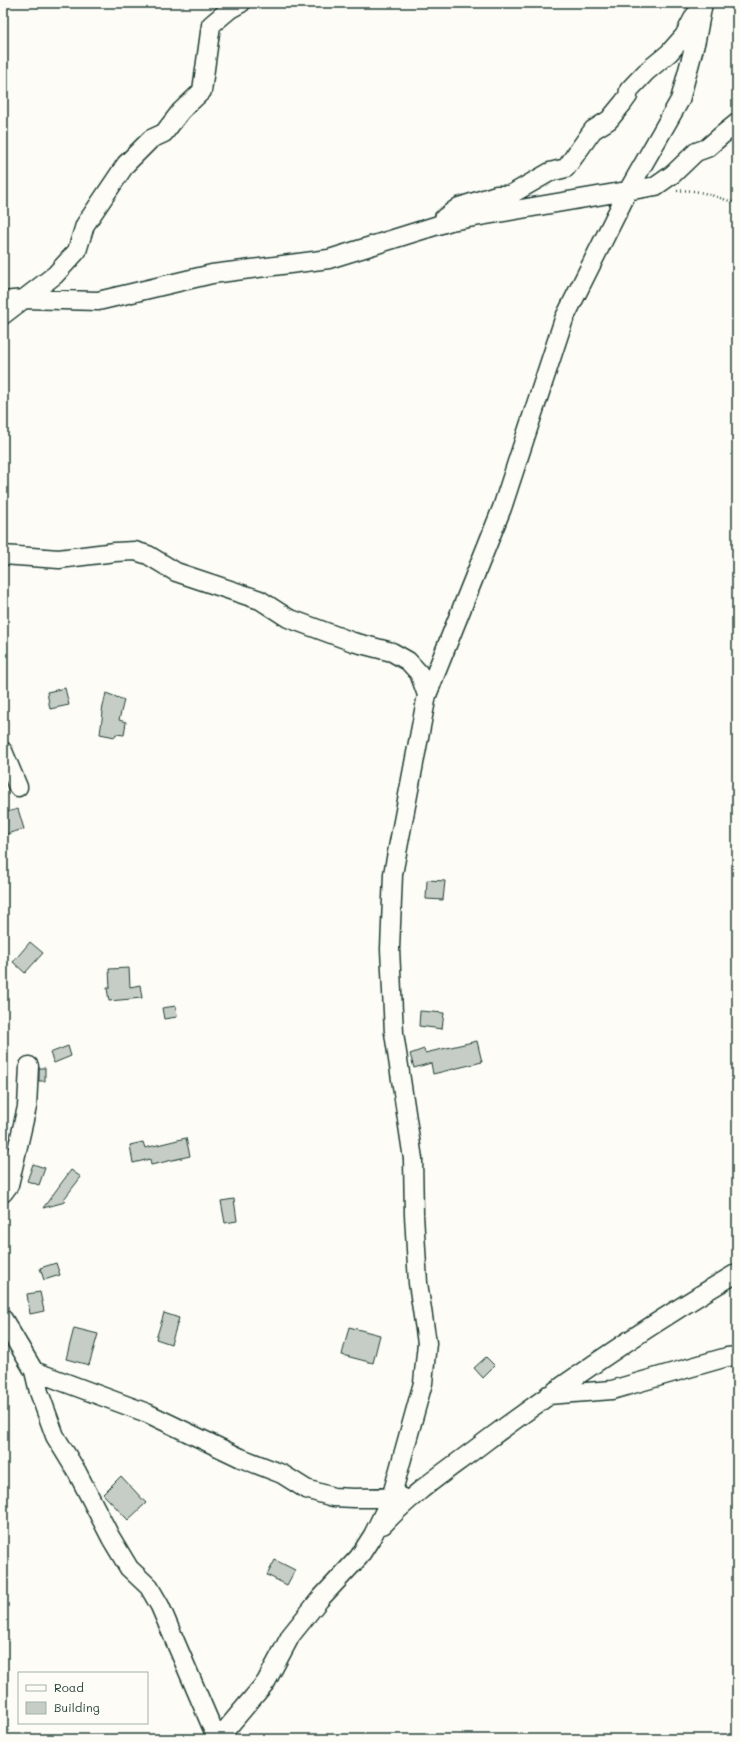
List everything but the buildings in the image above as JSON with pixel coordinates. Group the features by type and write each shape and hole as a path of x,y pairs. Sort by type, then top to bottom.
{"street":[{"path":"3,315 55,275 77,251 85,225 126,164 150,139 164,133 181,111 202,91 211,25 230,9 241,3"},
{"path":"440,224 446,216 459,207 496,195 510,196 550,172 566,168 593,130 609,120 628,96 629,90 646,72 669,53 684,36 702,3"},
{"path":"3,1319 34,1371 39,1392 55,1436 77,1472 111,1538 129,1568 149,1587 160,1606 218,1739 266,1682 291,1635 320,1599 359,1557 373,1535 391,1498 423,1383 427,1342 418,1282 414,1215 413,1159 394,1032 390,949 393,874 427,694 502,508 564,319 629,189 680,100 696,40 702,3"},
{"path":"3,302 24,299 98,301 212,274 329,259 451,221 629,189 656,186 673,174 696,152 707,148 737,123"},
{"path":"3,555 59,559 135,551 148,555 176,572 260,600 288,618 353,642 392,652 408,660 416,669 427,694"},
{"path":"416,669 442,658"},
{"path":"3,751 18,787"},
{"path":"3,1192 9,1185 27,1108 29,1066"},
{"path":"373,1535 397,1510 547,1395 689,1302 737,1273"},
{"path":"547,1395 612,1390 734,1358"},
{"path":"34,1371 147,1413 241,1458 282,1474 306,1489 333,1497 391,1498 405,1496 422,1490"}],"path":[{"path":"656,186 664,190 696,191 737,203"}]}
